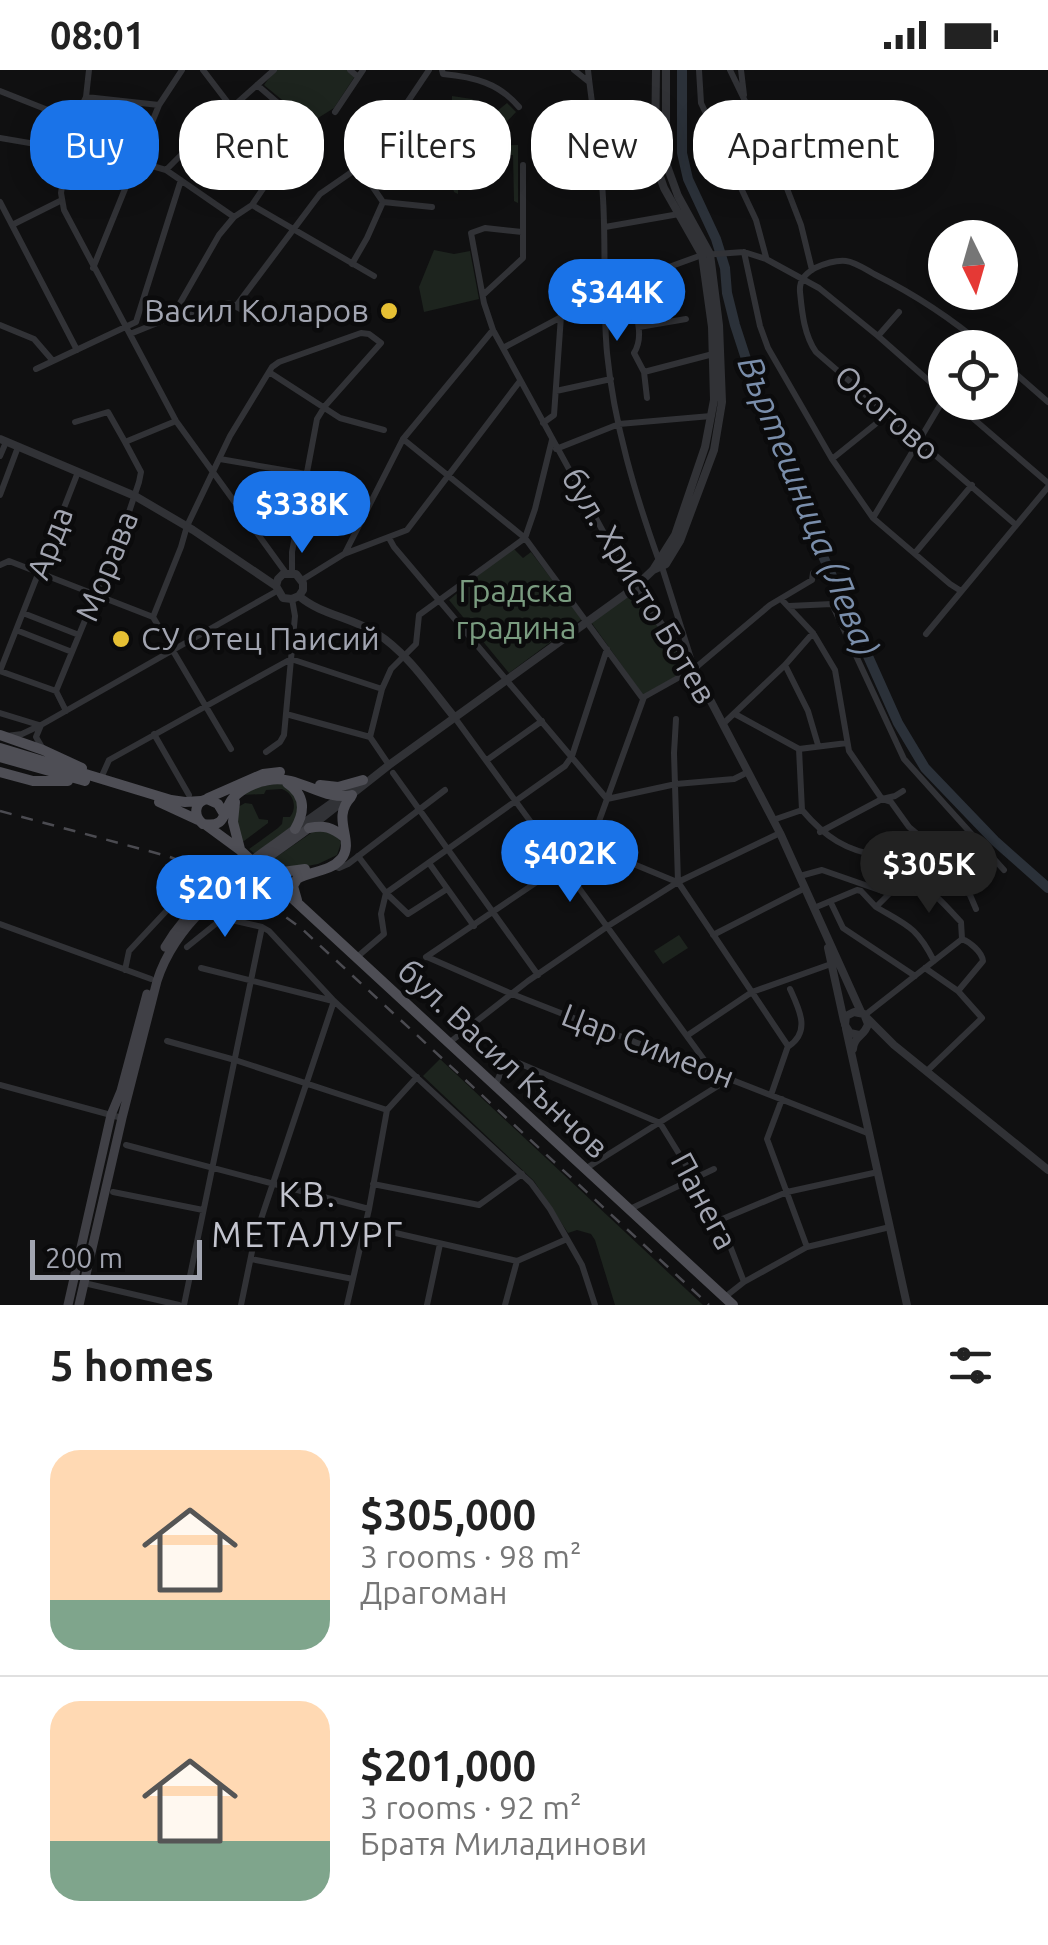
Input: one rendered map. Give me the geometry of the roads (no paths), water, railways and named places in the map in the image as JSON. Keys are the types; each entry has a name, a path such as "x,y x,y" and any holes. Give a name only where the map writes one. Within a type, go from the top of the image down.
{"main road":[{"path":"3,735 76,764 96,780"},
{"name":"бул. Васил Кънчов","path":"0,748 167,805 202,823 244,853 729,1302"},
{"name":"бул. Васил Кънчов","path":"0,757 171,800 205,800"},
{"path":"0,772 34,780 96,780"},
{"path":"352,796 339,798 289,780 272,779 237,795 218,823 202,823 196,810 205,800 270,772 287,773 332,788 363,780"},
{"path":"68,1305 151,979 171,936 192,910 295,829 302,816 301,798 292,786 272,779"},
{"path":"237,795 233,822 244,853"},
{"path":"300,905 294,891 297,879 332,865 344,853 342,812 352,796"},
{"path":"205,800 216,802 224,816"},
{"name":"бул. Васил Кънчов","path":"224,816 244,853"},
{"path":"79,1305 116,1116 164,961 188,923 204,907 310,828 328,827 344,838"},
{"path":"264,872 277,874 332,865"}],"street":[{"path":"84,100 89,70"},
{"path":"159,105 182,70"},
{"path":"203,70 226,100"},
{"path":"241,100 274,70"},
{"path":"335,112 361,73 350,70"},
{"path":"409,100 429,70"},
{"path":"574,70 589,82"},
{"path":"588,70 605,227 607,354 619,424 637,498 694,669"},
{"path":"656,70 656,162 664,188 709,254 713,354 713,416 706,447 680,526 658,566"},
{"path":"310,828 634,588 669,560 680,541 710,461 721,416 719,325 709,254 678,196 666,163 666,70"},
{"path":"698,70 701,103 756,220 766,258"},
{"path":"730,70 744,100"},
{"path":"742,70 746,100"},
{"path":"443,72 505,90 520,107"},
{"path":"258,86 274,100"},
{"path":"0,91 30,103"},
{"path":"86,97 113,100"},
{"path":"0,138 30,143"},
{"path":"166,170 179,157"},
{"path":"483,295 523,258 523,166"},
{"path":"159,168 179,179"},
{"path":"236,306 320,194 344,177"},
{"path":"128,331 136,322 179,186"},
{"path":"62,190 60,201 93,268 176,421 289,573 302,580"},
{"path":"93,268 124,190"},
{"path":"195,190 234,217"},
{"path":"172,318 219,236 262,190"},
{"path":"375,190 383,202"},
{"path":"788,190 802,225 812,270"},
{"path":"12,225 60,201"},
{"path":"0,202 77,350"},
{"path":"383,202 432,206"},
{"path":"352,264 383,202"},
{"path":"252,205 374,276"},
{"path":"605,227 679,214"},
{"name":"бул. Христо Ботев","path":"522,232 486,228 471,233 493,330 634,588 694,669 780,833 864,1015"},
{"path":"740,252 768,348 832,459 873,518 961,591"},
{"path":"504,348 625,283 709,254 740,252 766,258 819,288 928,381"},
{"path":"801,278 827,263 849,261 919,296 959,330"},
{"name":"Осогово","path":"801,278 809,341 816,352 1016,525"},
{"path":"625,283 639,327 640,342 634,356 644,372 646,398"},
{"path":"36,368 128,331 228,303 250,314"},
{"path":"878,336 899,312"},
{"path":"543,423 554,415 561,316"},
{"path":"639,327 686,319"},
{"path":"0,325 34,339 53,362"},
{"path":"344,554 402,439 493,330"},
{"path":"153,617 186,526 230,436 269,372 278,362 361,333 369,334 381,343 317,419 289,573"},
{"path":"644,372 713,354"},
{"path":"269,372 340,418 384,430"},
{"path":"1018,376 1048,402"},
{"path":"556,391 611,378"},
{"path":"302,580 344,554 407,530 520,381"},
{"path":"75,422 108,412 125,442 176,421"},
{"path":"832,459 888,414"},
{"path":"370,738 382,689 392,669 416,644 420,615 525,538 554,444 619,424 713,416"},
{"path":"873,518 931,420"},
{"path":"926,634 1048,485 974,420"},
{"path":"402,439 525,538 643,698"},
{"path":"0,456 3,440 135,496 277,588 283,598 295,598 374,632 404,657 487,760 713,1072"},
{"name":"Морава","path":"56,691 135,496 141,472 125,442"},
{"path":"0,495 18,446"},
{"path":"220,460 306,474"},
{"name":"Арда","path":"0,671 78,470"},
{"path":"914,554 972,485"},
{"path":"390,538 608,799"},
{"path":"0,565 8,561 153,617 230,749"},
{"path":"277,588 278,579 289,573"},
{"path":"428,863 474,926 590,846 643,698 694,669 770,605 812,580 813,573"},
{"path":"266,752 284,735 295,598 303,590 302,580"},
{"path":"3,735 22,734 40,725 277,588"},
{"path":"781,599 813,633 836,670 847,742 854,760 882,799 892,802 927,842 976,909"},
{"path":"788,606 832,604 904,759 1004,870"},
{"path":"22,613 79,635"},
{"path":"16,630 72,652"},
{"path":"722,724 813,633"},
{"path":"356,958 384,934 386,893 565,766 572,756 607,649"},
{"path":"96,780 109,760 292,659 382,689"},
{"path":"785,664 808,712 818,745"},
{"path":"0,671 56,691 66,711"},
{"path":"0,713 40,725"},
{"path":"286,714 370,738 538,975"},
{"path":"735,714 799,749 847,742"},
{"path":"676,720 678,882 788,1046"},
{"path":"487,760 542,721"},
{"path":"40,725 36,737 44,750"},
{"path":"154,734 188,795"},
{"path":"799,749 802,810 820,832 858,853 882,856 901,882"},
{"path":"295,829 363,780 391,769"},
{"path":"608,799 676,784 729,780 748,772"},
{"path":"332,865 342,867 446,790"},
{"path":"820,832 903,790"},
{"path":"773,820 802,810"},
{"path":"449,1042 608,926 678,882 780,833"},
{"path":"590,846 678,882"},
{"path":"358,856 408,914 448,889"},
{"path":"800,876 822,870 888,893"},
{"path":"125,970 129,951 197,878"},
{"path":"876,907 901,882 918,883 961,922 962,939"},
{"path":"712,935 805,888"},
{"path":"814,908 861,891 876,907 914,928 934,961"},
{"path":"832,904 843,928 915,976"},
{"path":"187,947 224,918 269,931 334,1001 522,1174 550,1209 582,1265 595,1305"},
{"path":"0,924 151,979"},
{"name":"Цар Симеон","path":"474,926 426,957 870,1134"},
{"path":"84,1283 182,1305 262,927"},
{"name":"бул. Христо Ботев","path":"825,934 907,1305"},
{"path":"864,1015 962,939"},
{"path":"958,991 982,961 982,956 962,939"},
{"path":"688,1035 752,992 831,964"},
{"path":"201,968 334,1001"},
{"path":"925,968 958,991 982,1018 926,1071"},
{"path":"771,1095 788,1046 796,1041 802,1024 790,990"},
{"path":"241,1305 255,1237 334,1001"},
{"path":"894,1045 862,1033 850,1033 845,1025 850,1013 864,1015 894,1045 1048,1170"},
{"path":"862,1033 868,1024 864,1015"},
{"name":"бул. Христо Ботев","path":"853,1056 854,1042 862,1033"},
{"path":"167,1041 386,1110"},
{"path":"496,1086 507,1058 660,1122"},
{"path":"347,1305 386,1110 417,1077"},
{"path":"585,1168 730,1078"},
{"path":"0,1085 116,1116"},
{"path":"782,1099 767,1139 807,1247"},
{"name":"Панега","path":"660,1122 720,1220 744,1282"},
{"path":"126,1144 369,1209"},
{"path":"629,1210 714,1169"},
{"path":"720,1220 787,1192 878,1172"},
{"path":"373,1184 479,1205 522,1174"},
{"path":"112,1192 204,1210"},
{"path":"365,1226 517,1261 567,1239"},
{"path":"729,1302 727,1293 807,1247 890,1228"},
{"path":"428,1305 440,1244"},
{"path":"251,1259 353,1279"},
{"path":"505,1305 517,1261"}],"waterway":[{"name":"Въртешница (Лева)","path":"682,70 682,153 688,179 716,239 749,368 818,545 898,723 925,768 995,841 1048,888"}],"railway":[{"path":"0,811 167,856 252,893 301,928 709,1305"}],"place":[{"name":"Васил Коларов","path":"389,311"},
{"name":"СУ Отец Паисий","path":"121,639"}],"district":[{"name":"КВ. МЕТАЛУРГ","path":"308,1215"}],"park label":[{"name":"Градска градина","path":"516,610"}]}
